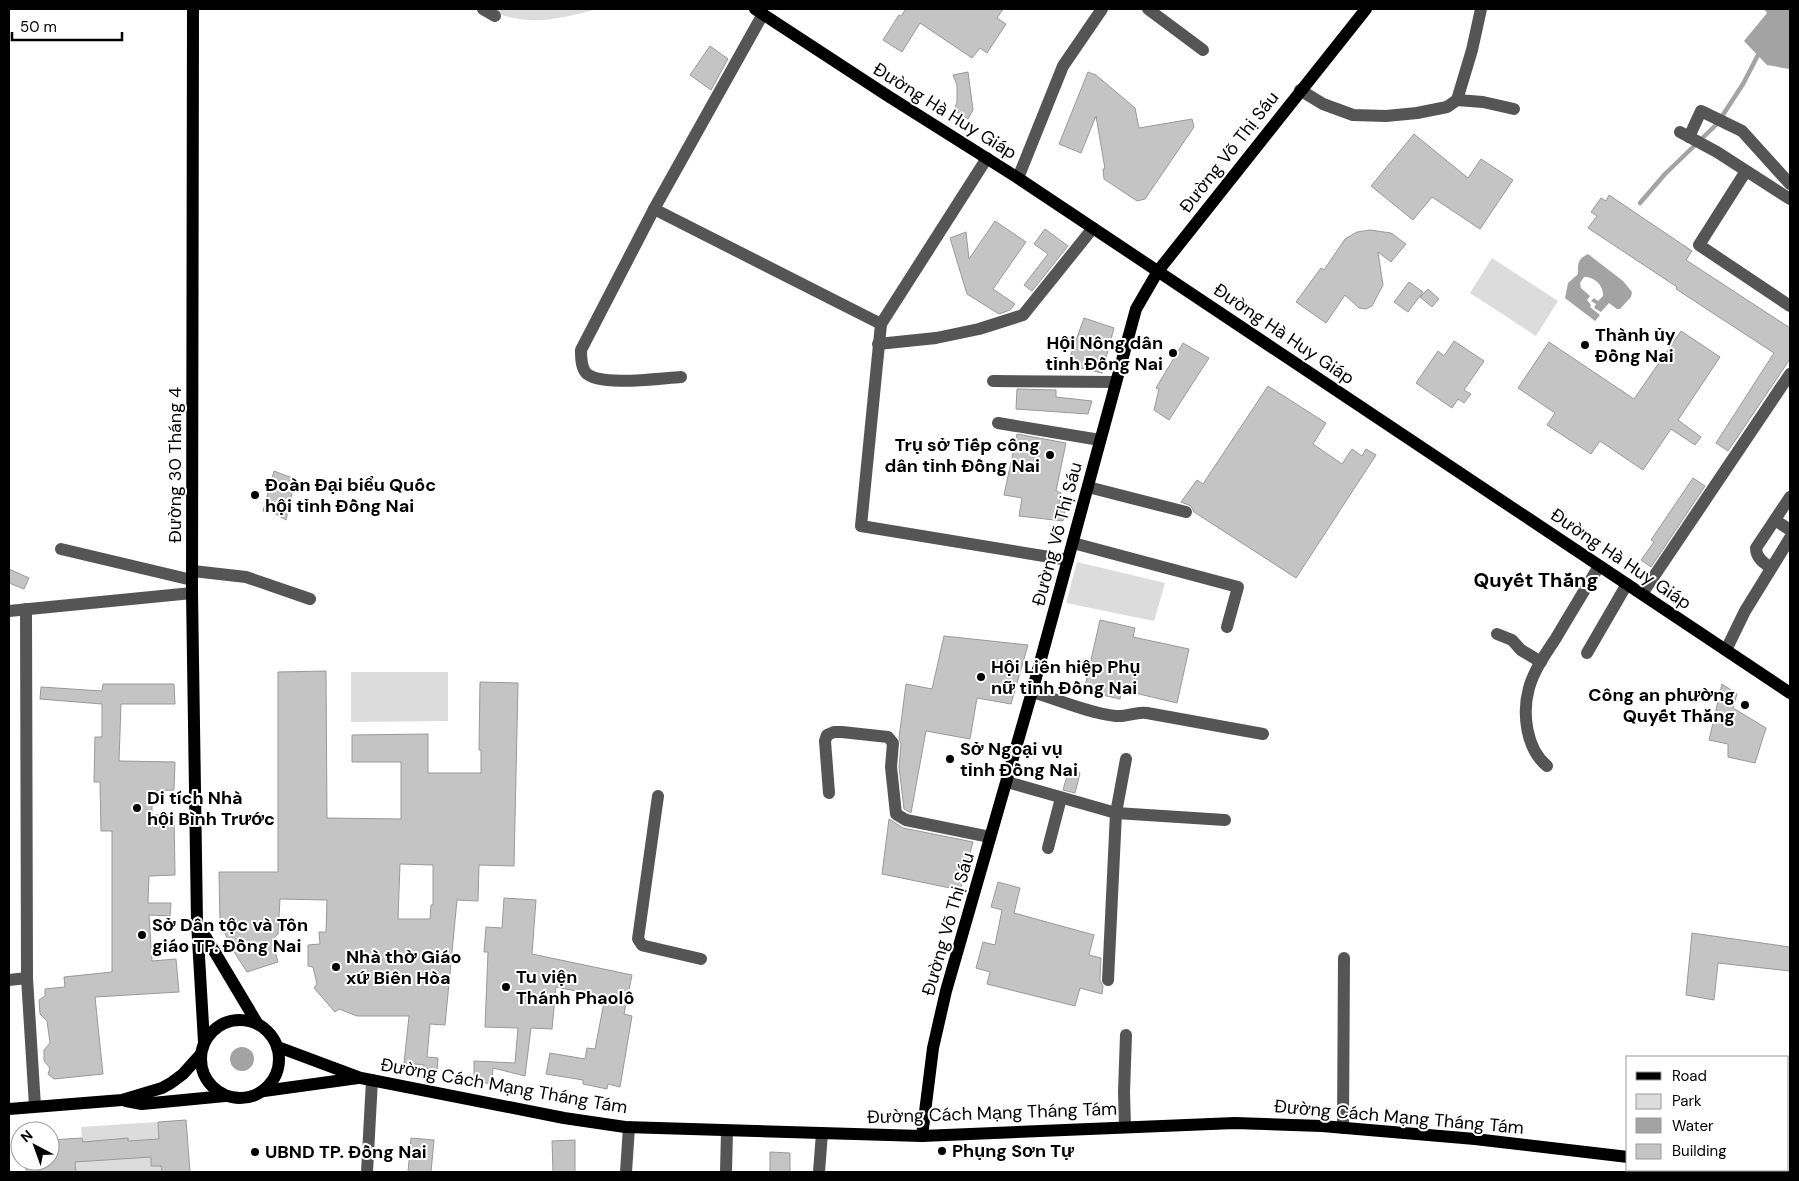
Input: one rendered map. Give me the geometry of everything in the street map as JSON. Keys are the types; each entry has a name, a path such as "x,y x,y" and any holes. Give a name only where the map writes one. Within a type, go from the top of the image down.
{"main road":[{"name":"Đường 30 Tháng 4","path":"193,9 192,593 197,922 203,1048"},
{"name":"Đường Võ Thị Sáu","path":"922,1136 938,1026 1032,692 1136,309 1158,271 1366,9"},
{"name":"Đường Hà Huy Giáp","path":"759,11 1018,178 1790,693"},
{"name":"Đường 30 Tháng 4","path":"197,922 257,1023"},
{"path":"9,1109 122,1100 162,1088 183,1074 203,1048 210,1034 217,1027 237,1019 257,1023 266,1028 278,1047 280,1059 278,1071 273,1082 264,1091 254,1096 239,1099 225,1096 142,1104 122,1100"},
{"name":"Đường Cách Mạng Tháng Tám","path":"278,1047 367,1079 564,1118 629,1127 922,1136 1235,1123 1343,1128 1475,1139 1626,1157"},
{"path":"203,1048 201,1066 206,1079 214,1089 225,1096"},
{"name":"Đường Cách Mạng Tháng Tám","path":"264,1091 367,1079"}],"street":[{"path":"483,9 495,16"},
{"path":"1018,178 1063,66 1102,9"},
{"path":"1148,9 1203,50"},
{"path":"1300,90 1323,104 1353,115 1386,116 1417,113 1447,107 1457,100 1472,50 1481,9"},
{"path":"681,377 606,381 595,379 586,373 581,350 759,11"},
{"path":"1457,100 1483,102 1514,109"},
{"path":"1790,184 1742,131 1708,114 1701,111 1685,135 1717,152 1790,199"},
{"path":"987,158 881,324 861,526 1068,560"},
{"path":"1746,171 1699,244 1790,306"},
{"path":"654,209 881,324"},
{"path":"878,344 936,338 979,329 1023,315 1093,228"},
{"path":"1642,594 1790,374"},
{"path":"993,381 1116,382"},
{"path":"998,423 1100,440"},
{"path":"1088,488 1186,512"},
{"path":"1771,568 1760,560 1756,548 1790,497"},
{"path":"1775,520 1790,530"},
{"path":"1726,650 1745,611 1790,538"},
{"path":"1073,543 1238,587 1227,627"},
{"path":"61,549 192,575 246,577 310,599"},
{"path":"1548,766 1542,762 1533,747 1527,719 1526,700 1529,688 1541,662 1599,566"},
{"path":"1587,652 1627,584"},
{"path":"9,611 192,593"},
{"path":"26,609 27,978 35,1106"},
{"path":"1497,634 1512,640 1521,650 1541,662"},
{"path":"1032,692 1102,714 1120,716 1142,712 1262,734"},
{"path":"829,793 825,740 827,735 834,732 842,732 888,737 893,743 890,767 896,814 906,820 990,837"},
{"path":"1108,980 1116,813 1126,759"},
{"path":"1006,782 1116,813 1225,820"},
{"path":"658,796 638,939 645,946 701,959"},
{"path":"1048,848 1060,798"},
{"path":"1343,1128 1344,958"},
{"path":"9,980 27,978"},
{"path":"1125,1127 1126,1035"},
{"path":"367,1079 367,1172"},
{"path":"626,1172 629,1127"},
{"path":"726,1172 727,1131"},
{"path":"819,1172 822,1133"}],"green space":[{"path":"488,9 598,9 570,16 529,20 502,15"},
{"path":"1492,258 1558,301 1536,336 1470,293"},
{"path":"1077,562 1165,583 1154,621 1066,603"},
{"path":"351,672 448,672 448,721 351,722"},
{"path":"158,1122 162,1172 26,1172 60,1171 60,1162 84,1160 81,1127"}],"water":[{"path":"1764,9 1790,9 1789,69 1767,65 1744,41 1767,13"},
{"path":"1588,254 1623,281 1632,292 1631,297 1620,309 1609,303 1601,312 1594,308 1596,304 1591,301 1594,298 1598,301 1603,296 1602,289 1595,280 1584,277 1580,283 1581,288 1590,296 1587,300 1591,305 1590,307 1600,315 1595,321 1565,298 1568,283 1578,274 1580,260"},
{"path":"242,1047 247,1048 253,1054 253,1064 247,1070 242,1071 237,1070 231,1064 230,1059 231,1054 237,1048"}],"building":[{"path":"906,9 1003,9 997,18 1006,24 987,53 980,48 972,58 920,23 902,52 883,40 899,15 901,16"},
{"path":"710,46 728,59 711,90 690,75"},
{"path":"968,72 973,110 968,119 954,110 957,102 957,85 953,75"},
{"path":"1088,72 1096,75 1135,108 1139,128 1192,119 1194,127 1145,199 1137,201 1104,179 1103,169 1105,169 1096,116 1081,153 1059,144"},
{"path":"1414,134 1468,178 1481,159 1513,180 1480,229 1432,197 1413,220 1371,186"},
{"path":"1609,195 1692,251 1686,260 1790,328 1790,359 1728,451 1716,443 1774,353 1676,289 1677,287 1588,228 1597,216 1591,212 1601,198 1606,201"},
{"path":"995,221 1026,242 993,289 1015,304 1010,310 999,314 967,294 950,238 966,232 969,259"},
{"path":"1045,229 1068,246 1032,291 1024,285 1048,254 1034,244"},
{"path":"1370,230 1391,233 1406,244 1391,262 1378,252 1383,285 1372,306 1366,309 1359,308 1345,295 1326,323 1296,302 1321,268 1324,270 1345,239 1357,232"},
{"path":"1409,282 1423,292 1408,312 1394,302"},
{"path":"1428,289 1439,299 1432,307 1420,297"},
{"path":"1084,318 1114,328 1102,373 1067,365"},
{"path":"1681,331 1720,357 1678,420 1701,437 1695,445 1671,429 1643,470 1600,441 1591,454 1547,425 1555,413 1518,388 1549,342 1634,399"},
{"path":"1454,341 1484,361 1464,390 1471,394 1464,403 1458,399 1452,408 1416,383 1438,351 1444,356"},
{"path":"1183,343 1209,358 1169,420 1154,410 1159,389 1156,388"},
{"path":"1268,386 1326,423 1313,444 1342,464 1352,449 1362,456 1366,449 1376,455 1296,578 1194,512 1191,506 1181,502 1197,480 1203,484"},
{"path":"1017,389 1056,390 1056,397 1092,401 1088,414 1016,409"},
{"path":"1017,434 1066,443 1056,491 1061,493 1059,505 1066,506 1063,521 1019,516 1022,498 1004,495"},
{"path":"274,471 295,479 286,520 274,513 263,511"},
{"path":"1693,478 1705,486 1651,567 1641,560 1654,542 1651,540"},
{"path":"9,569 29,578 24,589 9,583"},
{"path":"1100,620 1135,628 1133,637 1189,649 1177,703 1122,690 1120,699 1084,691"},
{"path":"944,636 1028,645 1011,704 977,698 970,739 926,731 911,813 904,809 899,767 901,744 899,738 906,684 932,689"},
{"path":"326,671 327,818 401,819 401,762 352,762 352,735 428,734 428,773 481,773 481,750 479,750 480,682 518,683 514,866 479,865 478,901 457,900 445,1025 430,1024 427,1057 438,1058 437,1070 423,1068 424,1065 404,1063 409,1016 357,1016 339,1009 335,1012 314,988 317,984 313,967 308,966 308,945 320,944 319,932 326,932 327,900 280,899 278,934 272,940 278,962 247,972 231,947 220,922 219,872 278,872 278,672","holes":["400,864 433,865 433,905 431,905 430,919 398,919"]},
{"path":"103,684 174,684 175,704 121,704 119,761 175,762 174,790 152,791 152,815 174,814 175,875 149,876 148,903 171,903 170,916 149,915 152,961 176,959 179,992 95,997 103,1074 54,1079 48,1074 50,1068 44,1061 44,1050 50,1043 47,1021 40,1014 39,1000 45,996 45,989 65,987 64,977 112,972 112,831 101,831 100,782 94,782 95,737 102,737 102,704 40,699 41,687 102,691"},
{"path":"1722,684 1737,694 1733,708 1766,728 1755,763 1728,757 1728,744 1709,740"},
{"path":"1069,769 1080,773 1075,793 1063,790"},
{"path":"889,819 903,828 973,842 960,890 882,874"},
{"path":"998,882 1020,888 1014,913 1094,935 1089,955 1101,958 1100,980 1103,986 1102,994 1080,988 1075,1006 987,984 990,972 976,968 983,942 995,945 1002,910 991,907"},
{"path":"504,898 536,900 532,954 632,975 624,1014 632,1016 620,1087 608,1084 607,1089 583,1084 583,1080 546,1074 550,1053 585,1059 587,1048 595,1049 605,997 556,987 552,1029 531,1028 525,1076 493,1068 492,1084 474,1081 474,1061 515,1063 518,1028 485,1027 488,952 484,952 486,927 502,928"},
{"path":"1692,933 1790,947 1790,971 1718,963 1714,1000 1686,995"},
{"path":"186,1120 190,1172 162,1172 161,1166 151,1166 151,1157 75,1162 76,1172 26,1172 60,1171 60,1139 82,1138 83,1142 128,1138 128,1141 159,1139 158,1122"},
{"path":"411,1138 434,1140 431,1172 408,1172"},
{"path":"575,1140 575,1172 553,1172 552,1141"},
{"path":"770,1152 790,1153 790,1172 770,1172"}],"waterway":[{"path":"1640,203 1665,174 1717,124 1743,84 1758,55"}],"place":[{"name":"Thành ủy Đồng Nai","path":"1585,345"},
{"name":"Hội Nông dân tỉnh Đồng Nai","path":"1173,353"},
{"name":"Trụ sở Tiếp công dân tỉnh Đồng Nai","path":"1050,455"},
{"name":"Đoàn Đại biểu Quốc hội tỉnh Đồng Nai","path":"255,495"},
{"name":"Hội Liên hiệp Phụ nữ tỉnh Đồng Nai","path":"981,677"},
{"name":"Công an phường Quyết Thắng","path":"1745,705"},
{"name":"Sở Ngoại vụ tỉnh Đồng Nai","path":"950,759"},
{"name":"Di tích Nhà hội Bình Trước","path":"137,808"},
{"name":"Sở Dân tộc và Tôn giáo TP. Đồng Nai","path":"142,935"},
{"name":"Nhà thờ Giáo xứ Biên Hòa","path":"336,967"},
{"name":"Tu viện Thánh Phaolô","path":"506,987"},
{"name":"Phụng Sơn Tự","path":"942,1151"},
{"name":"UBND TP. Đồng Nai","path":"255,1152"}],"district":[{"name":"Quyết Thắng","path":"1536,580"}]}
